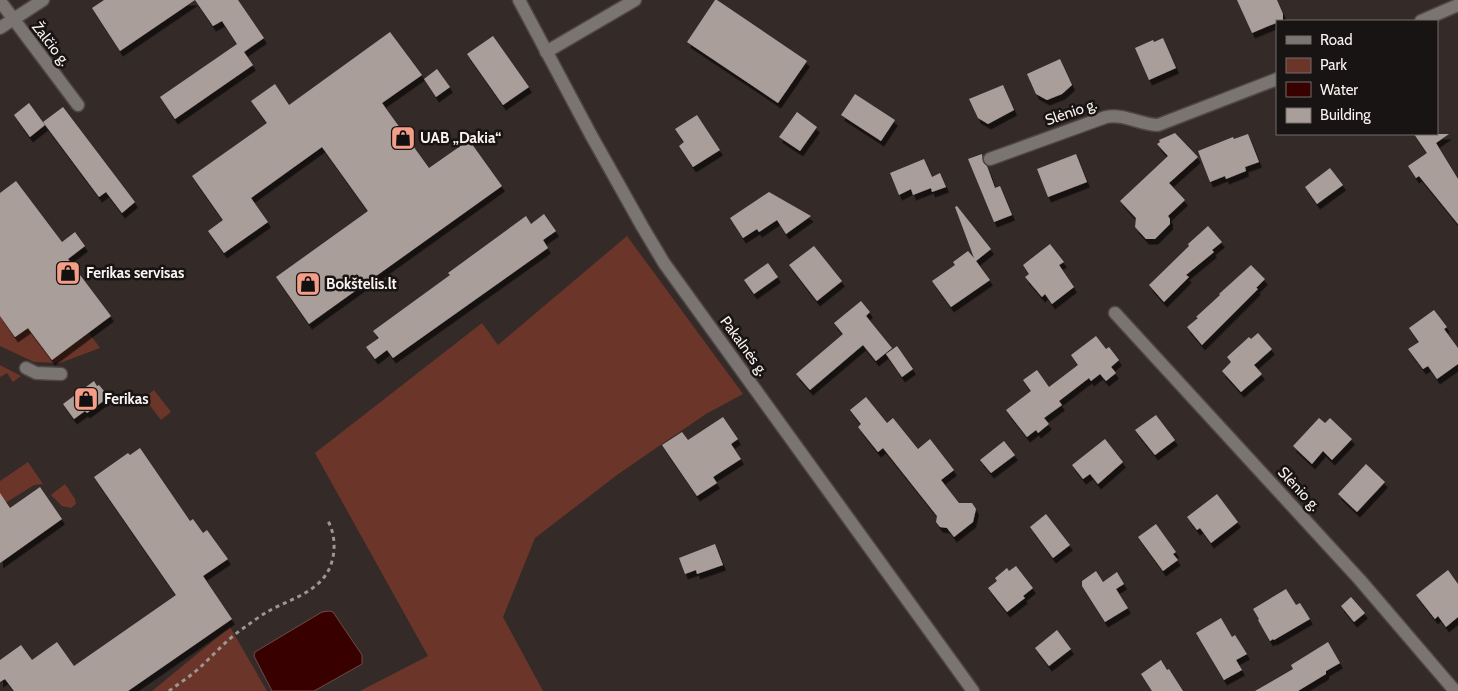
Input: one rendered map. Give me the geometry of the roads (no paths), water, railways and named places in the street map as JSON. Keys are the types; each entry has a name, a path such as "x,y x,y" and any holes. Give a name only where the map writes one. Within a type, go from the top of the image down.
{"street":[{"path":"0,28 43,0"},
{"name":"Pakalnės g.","path":"519,0 637,218 664,263 973,691"},
{"path":"546,52 635,0"},
{"name":"Žalčio g.","path":"0,2 78,105"},
{"path":"1423,20 1458,6"},
{"name":"Slėnio g.","path":"990,159 1112,116 1158,125 1276,79"},
{"name":"Slėnio g.","path":"1115,312 1360,580 1455,691"},
{"path":"26,368 36,373 61,374"}],"water":[{"path":"322,612 333,612 362,655 362,664 314,691 272,691 254,656 255,652"}],"place":[{"name":"UAB „Dakia“","path":"403,138"},
{"name":"Ferikas servisas","path":"68,273"},
{"name":"Bokštelis.lt","path":"308,284"},
{"name":"Ferikas","path":"86,399"}]}
